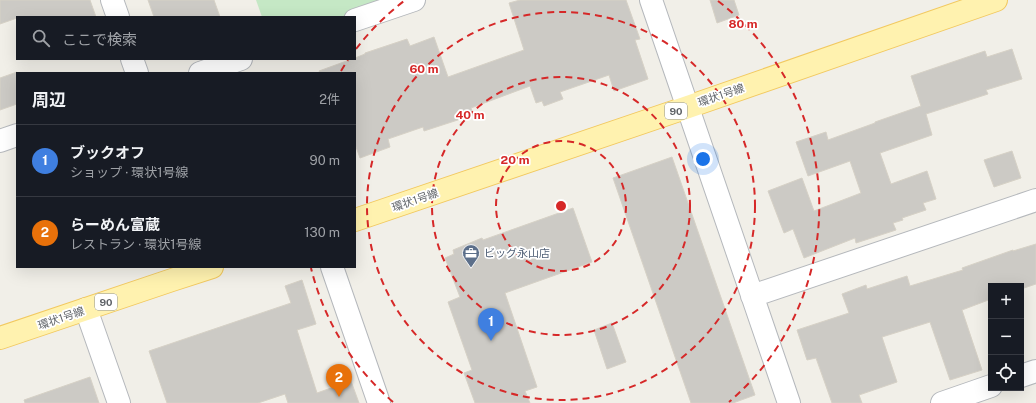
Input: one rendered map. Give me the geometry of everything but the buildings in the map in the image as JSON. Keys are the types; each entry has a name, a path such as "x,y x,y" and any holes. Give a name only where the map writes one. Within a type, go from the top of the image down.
{"main road":[{"name":"環状1号線","path":"356,220 688,107 996,0"},
{"name":"環状1号線","path":"0,338 207,268"}],"street":[{"path":"112,0 118,16"},
{"path":"356,20 414,0"},
{"path":"651,0 789,403"},
{"path":"132,60 137,72"},
{"path":"203,72 238,60"},
{"path":"0,140 16,135"},
{"path":"752,296 1036,200"},
{"path":"332,268 379,403"},
{"path":"86,309 118,403"},
{"path":"1024,375 1036,370"},
{"path":"952,401 988,387"}],"green space":[{"path":"256,0 380,0 356,16 262,16"}],"place":[{"name":"ビッグ永山店","path":"471,268"},
{"name":"ブックオフ","path":"491,341"},
{"name":"らーめん富蔵","path":"339,397"}]}
